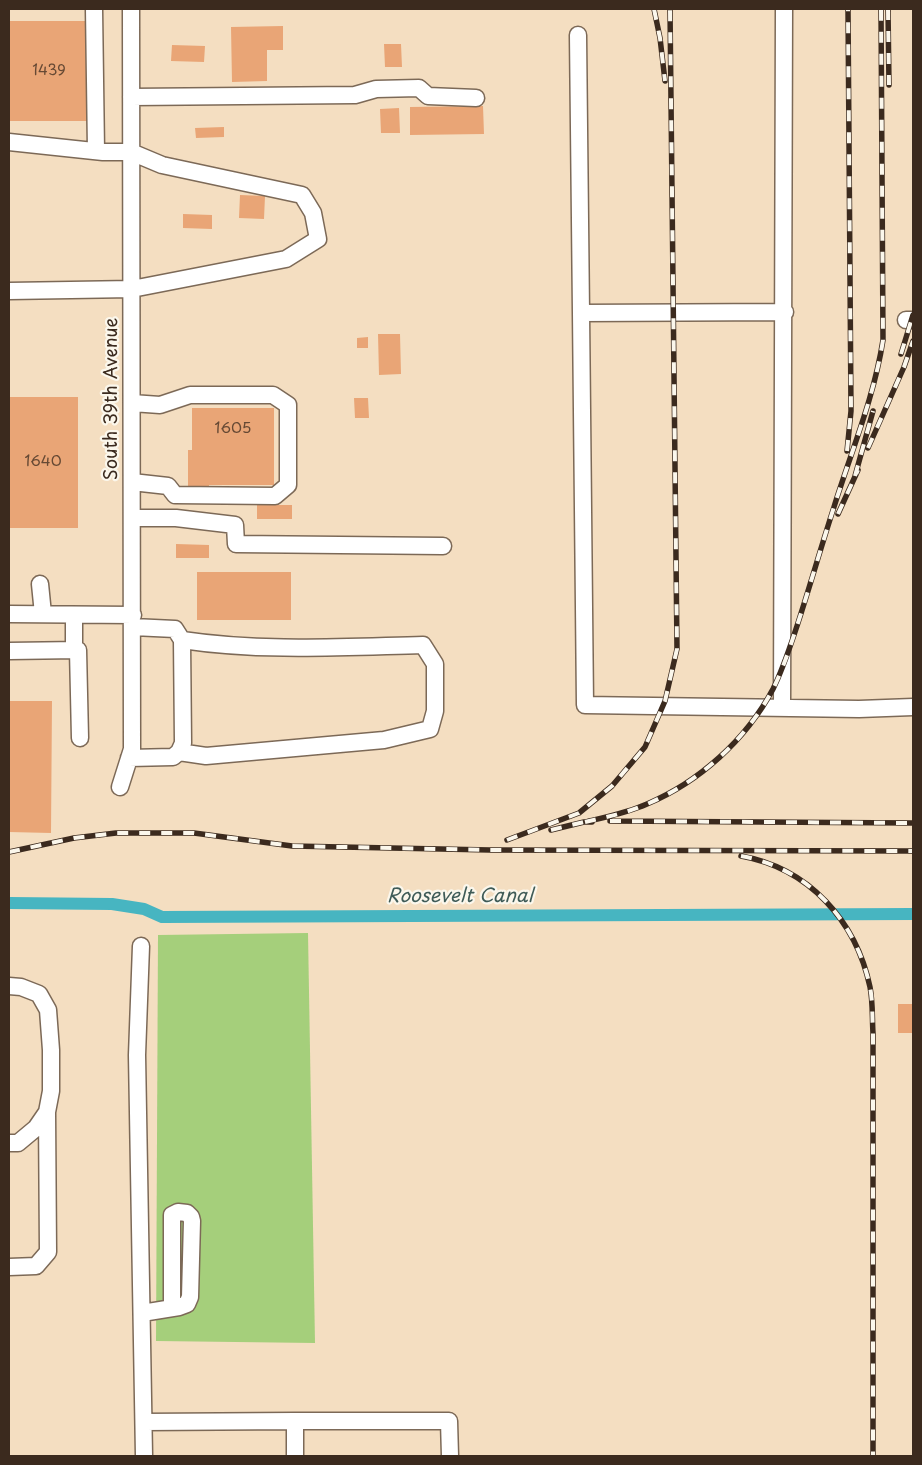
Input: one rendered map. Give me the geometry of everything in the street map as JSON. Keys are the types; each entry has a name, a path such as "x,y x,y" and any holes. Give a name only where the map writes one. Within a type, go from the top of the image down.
{"street":[{"path":"94,9 96,151"},
{"name":"South 39th Avenue","path":"120,787 132,749 131,9"},
{"path":"782,708 785,312 784,9"},
{"path":"578,35 585,705 859,709 913,707"},
{"path":"131,97 355,96 376,90 419,88 428,96 476,98"},
{"path":"9,142 96,151 131,152 162,165 302,195 313,213 318,239 286,259 132,290 9,291"},
{"path":"581,313 785,312"},
{"path":"132,403 160,405 190,395 273,395 279,398 288,405 288,485 275,496 175,494 168,486 132,482"},
{"path":"132,518 176,518 235,525 236,544 443,546"},
{"path":"40,584 43,614"},
{"path":"9,614 74,615 133,621 175,629 182,640 182,743 179,752 173,757 129,758"},
{"path":"74,615 74,650"},
{"path":"179,752 206,756 384,740 430,729 435,712 435,664 423,645 268,648 214,645 182,640"},
{"path":"9,650 78,650 80,738"},
{"path":"141,946 136,1055 144,1456"},
{"path":"9,986 21,987 39,994 48,1010 51,1050 51,1091 47,1112 48,1252 36,1266 9,1267"},
{"path":"9,1143 18,1143 36,1128 47,1112"},
{"path":"142,1312 172,1308 187,1304 190,1297 192,1221 187,1213 178,1212 172,1215 172,1308"},
{"path":"295,1421 296,1456"},
{"path":"144,1422 449,1421 450,1456"}],"green space":[{"path":"308,933 315,1343 156,1341 158,935"}],"building":[{"path":"9,21 89,21 89,121 9,121"},
{"path":"283,26 283,50 267,50 267,81 232,82 231,27"},
{"path":"384,44 401,44 402,67 385,67"},
{"path":"172,45 205,46 204,62 171,61"},
{"path":"483,106 484,134 410,135 410,107"},
{"path":"399,108 400,133 381,133 380,109"},
{"path":"224,127 224,137 196,138 195,128"},
{"path":"240,195 265,196 264,219 239,218"},
{"path":"183,214 212,215 212,229 183,228"},
{"path":"378,334 400,334 401,374 379,375"},
{"path":"368,337 368,348 357,348 357,338"},
{"path":"9,397 78,397 78,528 9,528"},
{"path":"354,398 368,398 369,418 355,418"},
{"path":"192,408 274,408 274,485 209,485 209,489 188,489 188,450 192,450"},
{"path":"257,505 292,505 292,519 257,519"},
{"path":"176,544 209,545 209,558 176,558"},
{"path":"197,572 291,572 291,620 197,620"},
{"path":"9,701 52,701 51,833 9,832"},
{"path":"898,1004 913,1004 913,1033 898,1033"}],"waterway":[{"name":"Roosevelt Canal","path":"9,903 112,904 144,909 162,917 913,914"}],"railway":[{"path":"654,9 660,38 665,81"},
{"path":"507,840 579,813 612,786 645,747 665,701 677,649 670,9"},
{"path":"847,451 851,411 848,9"},
{"path":"585,822 647,804 685,784 703,771 735,742 762,708 773,689 786,658 868,404 883,340 881,9"},
{"path":"888,9 889,85"},
{"path":"901,354 913,315"},
{"path":"868,448 904,367 913,341"},
{"path":"855,476 873,411"},
{"path":"838,514 858,470"},
{"path":"610,821 913,823"},
{"path":"551,830 584,822 592,822"},
{"path":"9,852 74,838 116,833 194,833 292,846 490,850 913,851"},
{"path":"741,856 765,862 788,872 808,885 826,901 854,940 870,987 873,1033 873,1456"}]}
